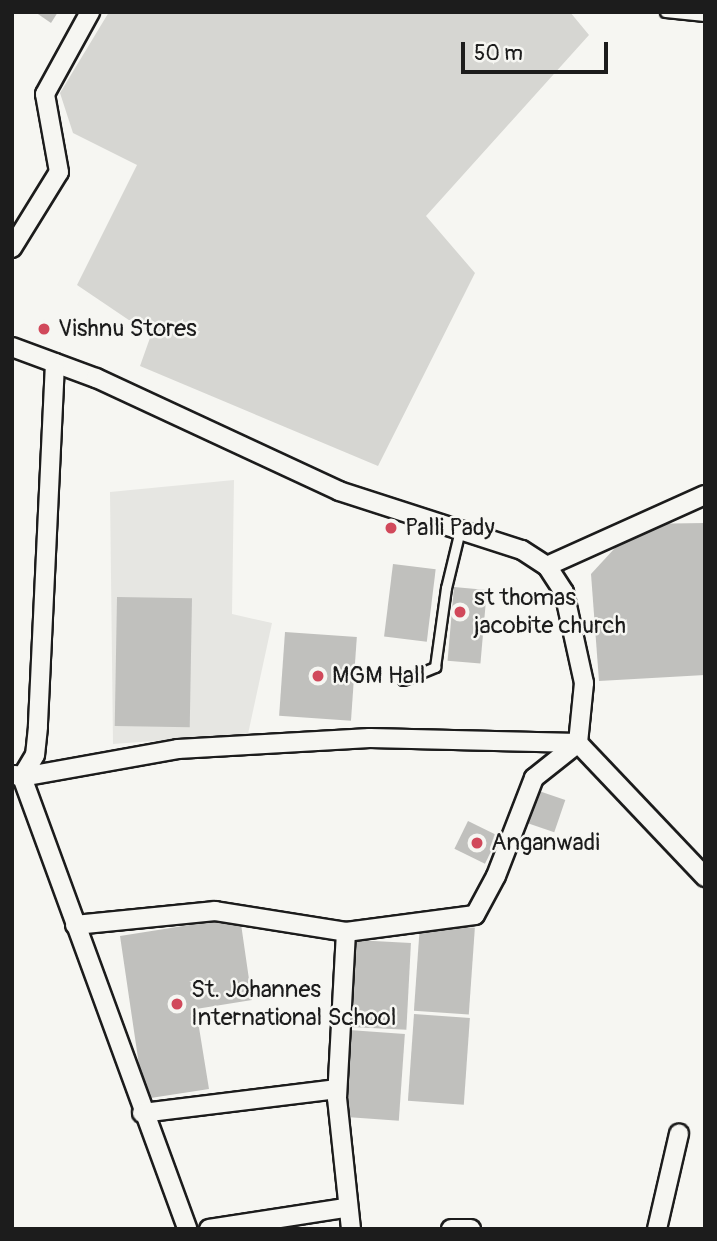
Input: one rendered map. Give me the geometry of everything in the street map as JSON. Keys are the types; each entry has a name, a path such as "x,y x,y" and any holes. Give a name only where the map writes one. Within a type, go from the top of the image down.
{"street":[{"path":"12,248 60,172 46,94 90,12"},
{"path":"12,347 55,363 339,491 522,550 547,566 564,592 584,683 579,743 534,778 496,876 475,915 346,932 215,911 75,925"},
{"path":"17,776 35,755 38,727 55,363"},
{"path":"547,566 705,495"},
{"path":"17,776 178,749 370,738 579,743 705,877"},
{"path":"17,776 187,1229"},
{"path":"346,932 337,1089 345,1208 351,1229"},
{"path":"142,1113 337,1089"},
{"path":"657,1229 679,1134"},
{"path":"209,1229 345,1208"},
{"path":"451,1229 471,1229"}],"lane":[{"path":"665,12 705,16"},
{"path":"403,680 435,667 460,530"}],"shaded area":[{"path":"109,12 570,12 589,35 426,216 475,273 378,466 140,366 151,335 77,285 137,165 73,133 60,93"},
{"path":"234,480 232,614 272,623 248,734 113,744 110,492"}],"building":[{"path":"35,12 58,12 51,23"},
{"path":"705,523 705,675 599,681 591,574 637,524"},
{"path":"393,564 436,569 427,642 384,636"},
{"path":"454,587 487,590 480,664 448,661"},
{"path":"117,597 192,598 190,727 115,726"},
{"name":"MGM Hall","path":"285,632 357,637 351,721 279,716"},
{"path":"536,790 565,800 554,832 525,822"},
{"name":"Anganwadi","path":"468,821 499,836 485,864 454,849"},
{"name":"St. Johannes International School","path":"240,917 252,1000 196,1009 209,1089 144,1099 120,936"},
{"path":"420,924 475,928 469,1015 414,1011"},
{"path":"355,940 411,943 406,1030 350,1027"},
{"path":"414,1014 470,1018 464,1105 408,1101"},
{"path":"349,1030 405,1034 399,1121 343,1117"}],"place":[{"name":"Vishnu Stores","path":"44,329"},
{"name":"Palli Pady","path":"391,528"},
{"name":"st thomas jacobite church","path":"460,612"},
{"name":"MGM Hall","path":"318,676"},
{"name":"Anganwadi","path":"477,843"},
{"name":"St. Johannes International School","path":"177,1004"}]}
